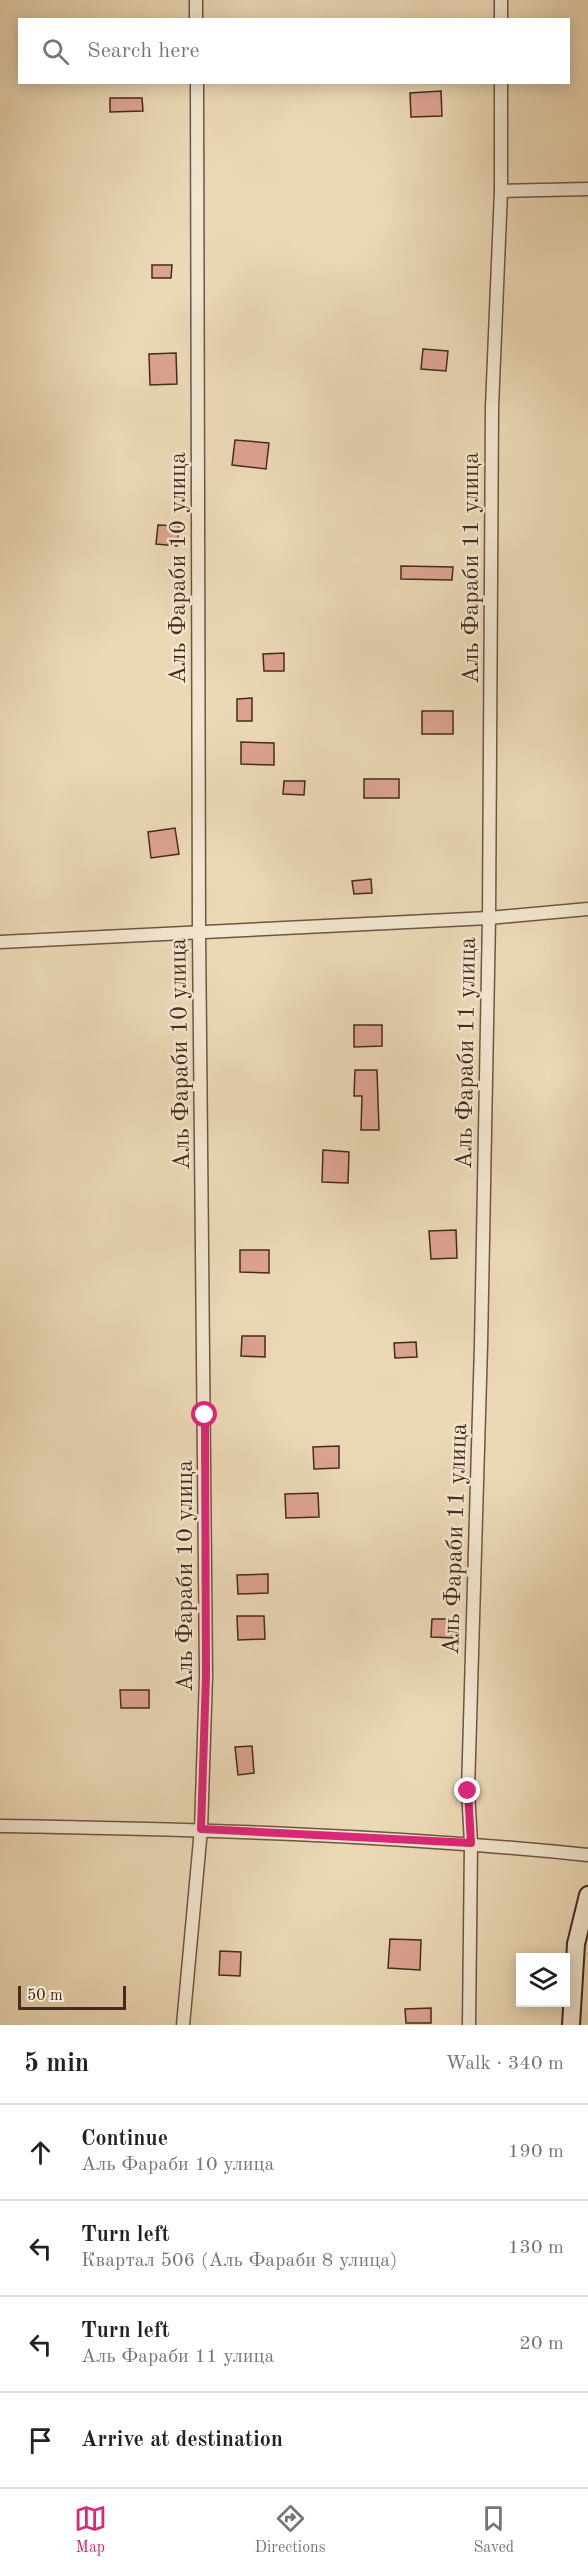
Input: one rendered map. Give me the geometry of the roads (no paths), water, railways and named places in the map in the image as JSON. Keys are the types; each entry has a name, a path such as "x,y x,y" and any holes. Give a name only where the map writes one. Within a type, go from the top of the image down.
{"street":[{"path":"196,0 196,18"},
{"path":"501,0 501,18"},
{"name":"Аль Фараби 10 улица","path":"183,2025 201,1829 206,1676 199,932 196,84"},
{"name":"Аль Фараби 11 улица","path":"469,2025 471,1843 468,1791 489,918 492,407 501,191 501,84"},
{"path":"501,191 588,189"},
{"path":"0,942 489,918 588,909"},
{"path":"0,1826 201,1829 471,1843 588,1855"},
{"path":"571,2025 576,1944 588,1895"}]}
